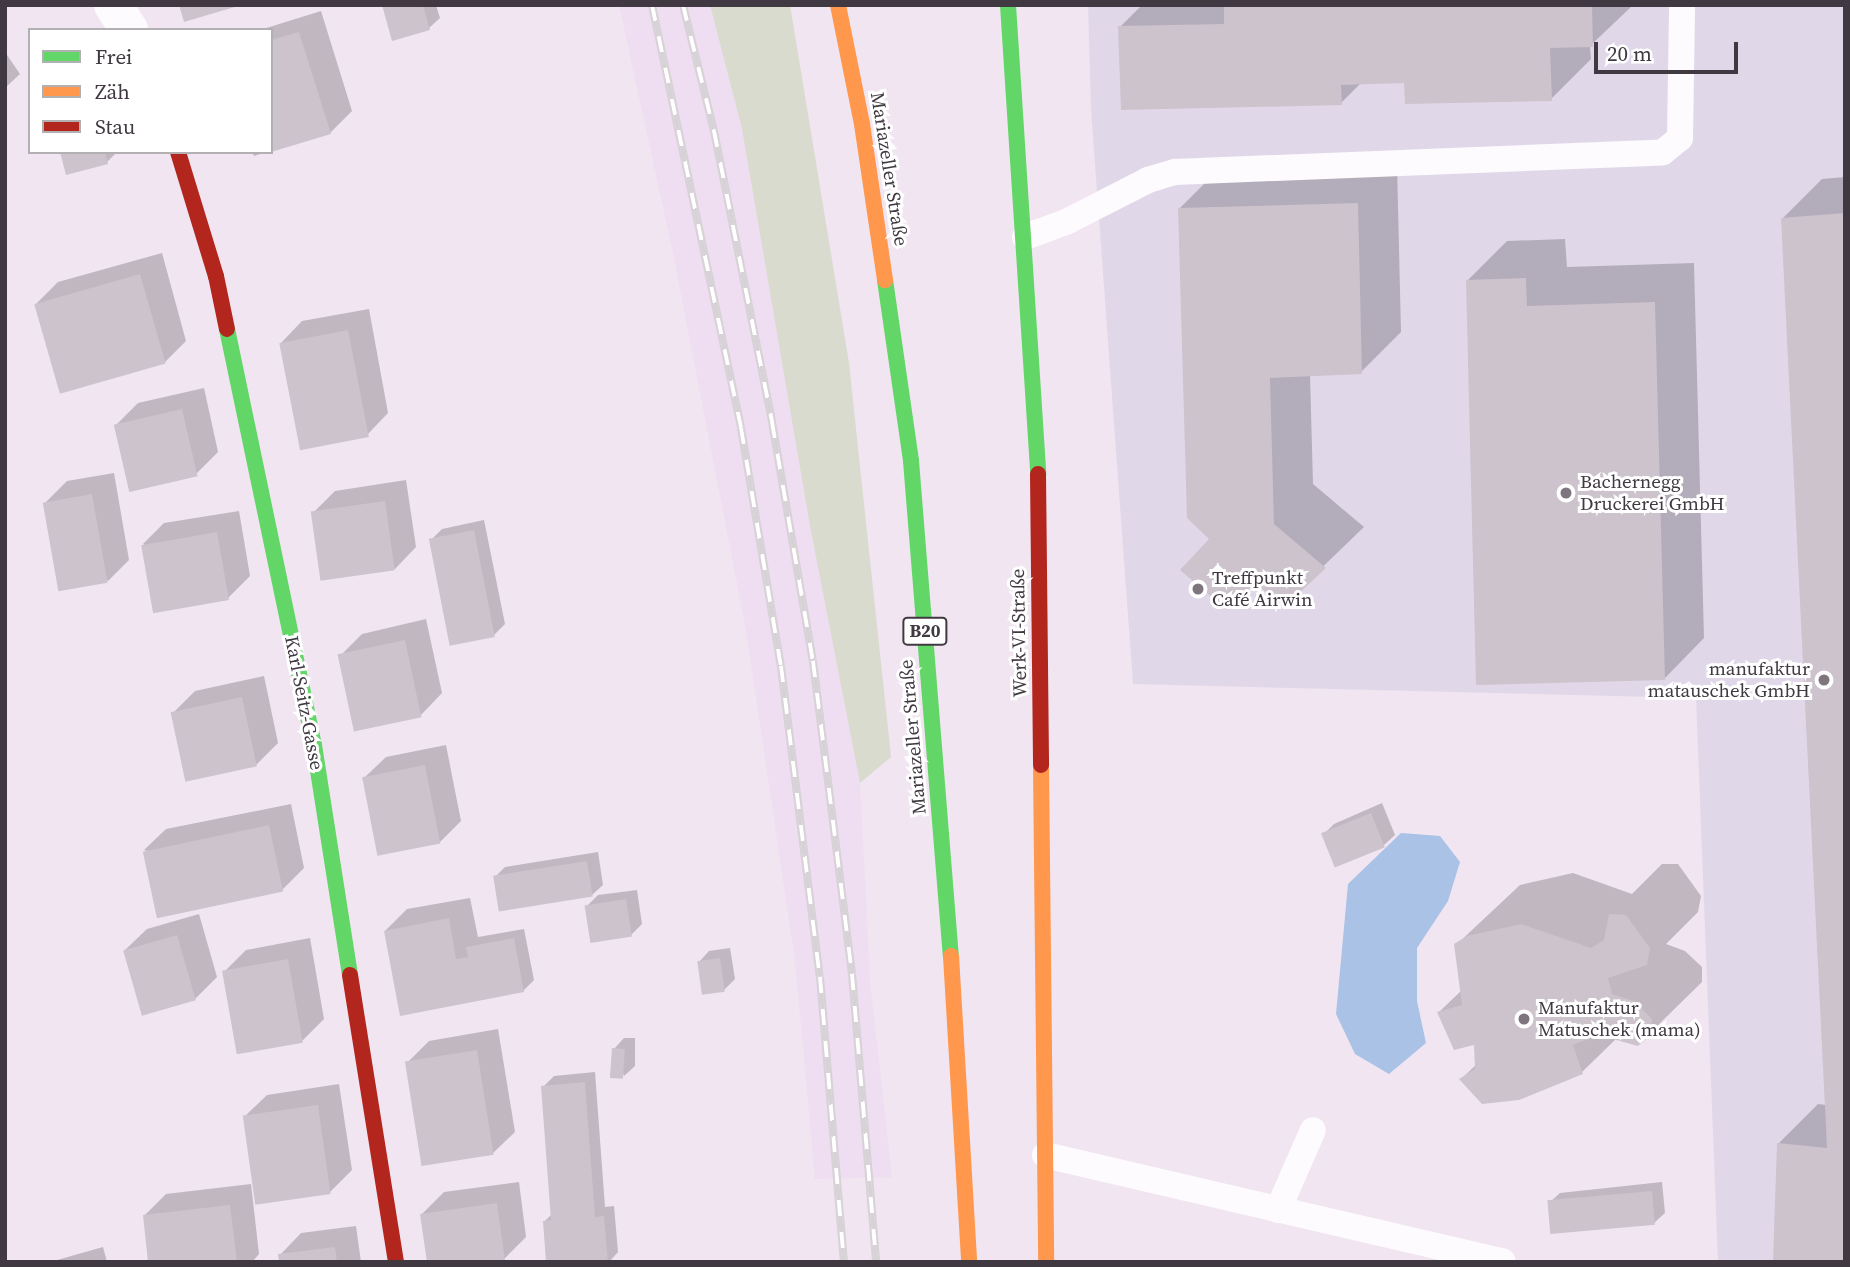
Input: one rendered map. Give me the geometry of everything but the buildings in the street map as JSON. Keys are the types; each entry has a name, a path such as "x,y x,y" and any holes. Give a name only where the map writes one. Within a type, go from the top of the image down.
{"main road":[{"name":"Mariazeller Straße","path":"838,5 862,124 911,461 959,1051 969,1262"},
{"name":"Werk-VI-Straße","path":"1008,5 1038,431 1046,1262"},
{"name":"Karl-Seitz-Gasse","path":"178,154 216,276 314,745 396,1262"}],"street":[{"path":"113,5 127,28"}],"lane":[{"path":"1025,237 1066,222 1148,180 1175,172 1663,152 1680,138 1682,5"},
{"path":"1278,1210 1313,1130"},
{"path":"1045,1155 1503,1262"}],"shaded area":[{"path":"619,5 710,5 742,129 810,526 860,783 870,982 892,1177 815,1179 795,960 746,630 673,253"},
{"path":"710,5 790,5 849,363 891,757 860,783 810,526 742,129"},
{"path":"1088,5 1845,5 1845,1262 1718,1262 1696,698 1133,684 1091,109"}],"water":[{"path":"1401,833 1440,836 1460,862 1448,901 1417,948 1417,1001 1426,1043 1389,1074 1355,1054 1336,1014 1348,884"}],"railway":[{"path":"652,5 741,428 781,666 820,977 844,1262"},
{"path":"683,5 714,131 772,422 813,661 852,974 876,1262"}],"traffic: fast":[{"path":"1008,5 1038,474"},
{"path":"885,280 911,461 951,956"},
{"path":"227,329 314,745 350,975"}],"traffic: slow":[{"path":"838,5 862,124 885,280"},
{"path":"1041,765 1046,1262"},
{"path":"951,956 969,1262"}],"traffic: jam":[{"path":"179,154 216,276 227,329"},
{"path":"1038,474 1041,765"},
{"path":"350,975 396,1262"}],"place":[{"name":"Bachernegg Druckerei GmbH","path":"1566,493"},
{"name":"Treffpunkt Café Airwin","path":"1198,589"},
{"name":"manufaktur matauschek GmbH","path":"1824,680"},
{"name":"Manufaktur Matuschek (mama)","path":"1524,1019"}]}
